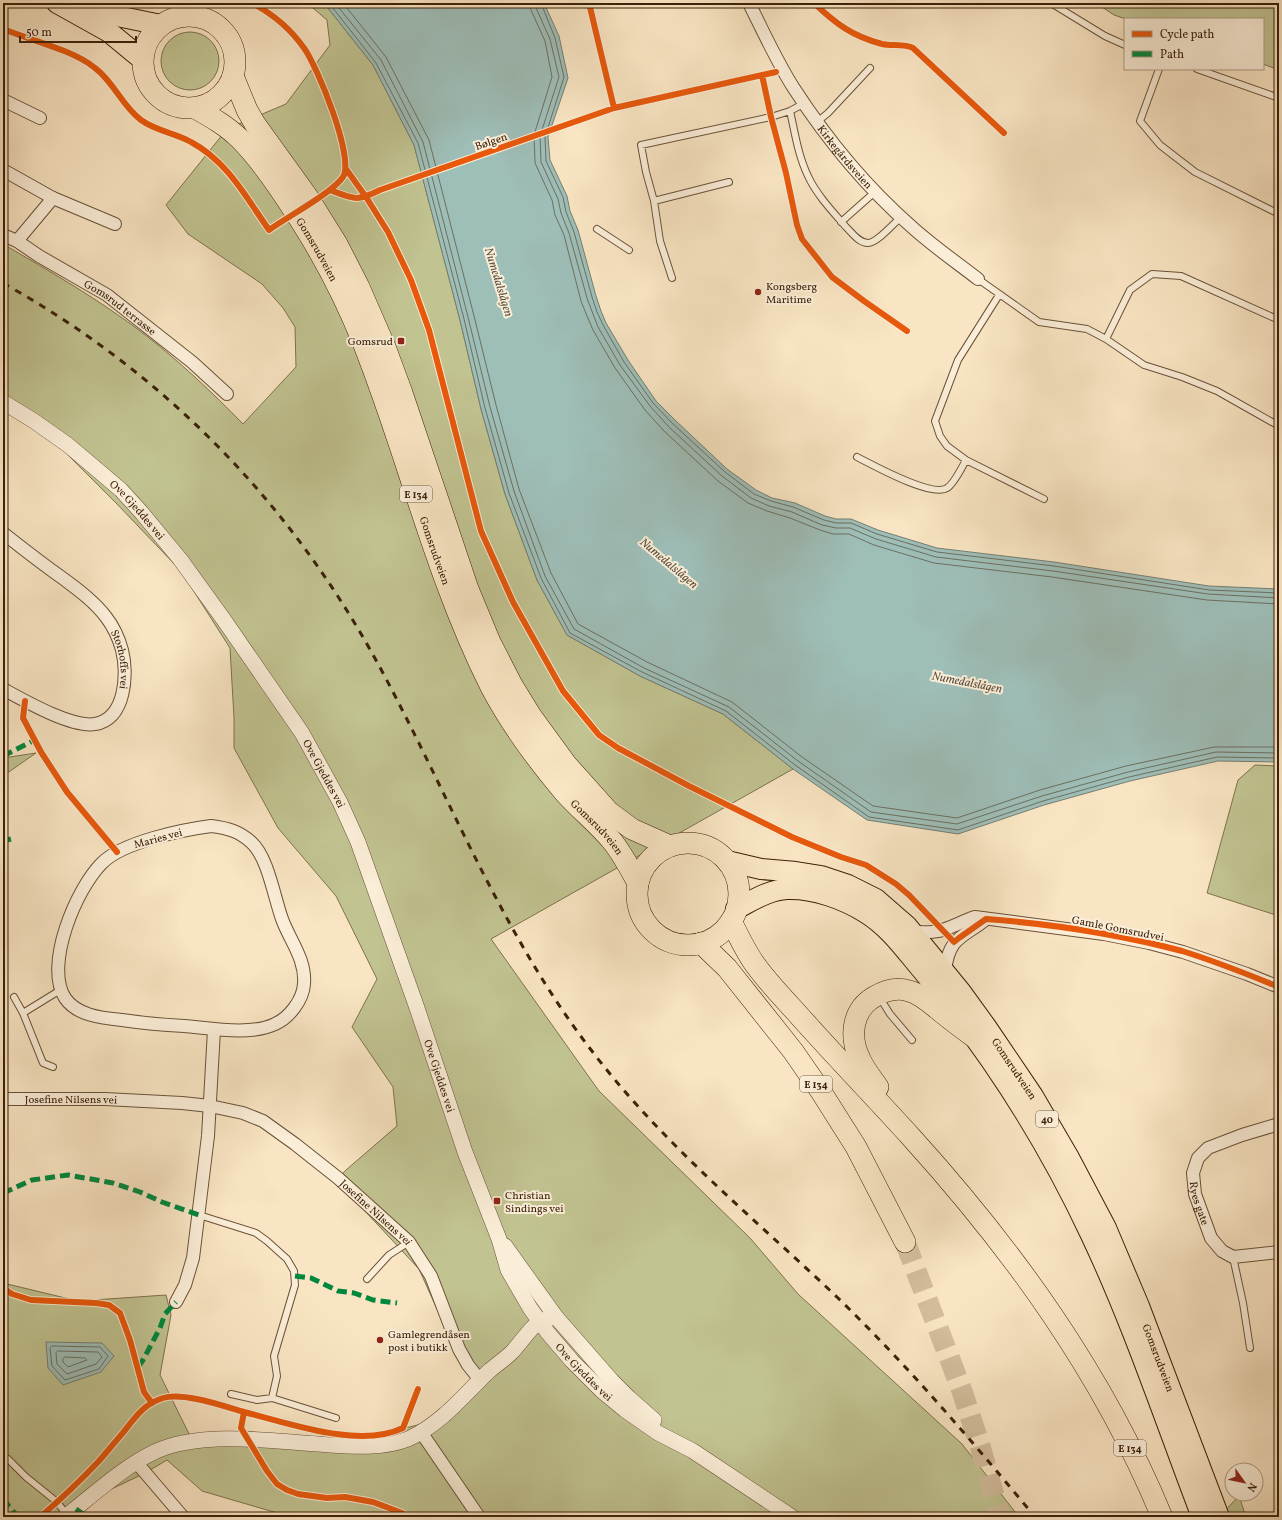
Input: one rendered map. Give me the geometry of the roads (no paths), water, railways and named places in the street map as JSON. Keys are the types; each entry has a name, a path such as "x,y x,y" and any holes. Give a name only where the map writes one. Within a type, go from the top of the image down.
{"highway":[{"name":"E 134","path":"164,23 176,3"},
{"name":"E 134","path":"208,3 216,24"},
{"name":"E 134","path":"192,16 206,19 216,24 225,32 231,42 235,53 236,64 233,76 227,89 219,98 210,104 196,108 184,108 173,105 158,96 148,82 144,71 143,60 148,41 155,30 164,23 178,17 192,16"},
{"name":"Gomsrudveien","path":"233,76 255,124 309,199 337,244 359,287 385,347 402,393 468,589 490,642 512,686 531,716 562,758 588,790 609,812 616,819 632,829 670,846"},
{"name":"Gomsrudveien","path":"196,108 230,130 248,148 279,188 323,259 341,292 366,350 397,436 448,592 477,659 493,691 522,738 565,792 612,842 638,884"},
{"path":"688,843 700,844 712,849 727,861 734,872 738,885 739,896 734,915 718,935 701,943 688,945 676,943 664,938 654,931 645,921 640,910 637,897 638,884 642,872 649,861 659,852 670,846 688,843"},
{"name":"E 134","path":"734,915 747,952 761,973 814,1033 955,1186 992,1231 1033,1286 1074,1346 1108,1404 1162,1517"},
{"name":"E 134","path":"701,943 727,968 793,1051 820,1090 856,1148 906,1242"},
{"name":"E 134","path":"910,1136 860,1060 854,1037 854,1025 858,1012 868,1000 878,995 896,989 909,991 922,997 974,1037"}],"main road":[{"path":"57,3 109,32 143,60"},
{"path":"90,3 122,17 164,23"},
{"name":"Gomsrudveien","path":"727,861 767,870 796,872 821,876 848,885 876,900 911,932 944,971 987,1028 1018,1072 1052,1126 1106,1228 1139,1306 1219,1517"},
{"name":"Gomsrudveien","path":"734,915 766,894 777,890 794,889 829,896 867,913 895,938 948,1002 1004,1081 1037,1135 1091,1235 1127,1319 1202,1517"}],"street":[{"name":"Kirkegårdsveien","path":"749,3 783,68 817,122 837,148 901,217 926,239 978,278"},
{"path":"3,100 40,118"},
{"path":"3,170 53,198 115,224"},
{"path":"17,241 53,198"},
{"name":"Gomsrud terrasse","path":"3,235 17,241 39,256 107,296 192,362 227,394"},
{"name":"Ove Gjeddes vei","path":"3,402 34,421 74,450 121,490 141,512 180,559 302,733 340,802 358,842 412,994 465,1152 499,1239 508,1270 530,1308 544,1327 572,1361 602,1391 625,1410 658,1433 693,1451"},
{"name":"Storhoffs vei","path":"3,533 91,600 107,618 122,650 124,668 122,697 118,707 110,718 96,724 80,724 63,718 3,689"},
{"name":"Maries vei","path":"211,826 239,832 252,842 260,852 283,921 300,956 304,971 304,985 301,998 285,1018 274,1025 250,1030 214,1030 149,1024 88,1015 75,1008 66,999 58,975 58,961 62,940 75,906 88,882 102,863 117,852 129,846 194,828 211,826"},
{"name":"Gamle Gomsrudvei","path":"911,932 940,931 961,921 975,917 1104,934 1149,943 1196,956 1279,987"},
{"path":"944,971 946,959 954,942 986,919"},
{"path":"176,1302 185,1285 193,1258 208,1136 214,1030"},
{"name":"Josefine Nilsens vei","path":"3,1099 105,1099 182,1103 210,1106 243,1113 263,1121 338,1178 409,1242 431,1276 459,1349 468,1365 480,1380"},
{"name":"Ryes gate","path":"1232,1257 1222,1251 1211,1238 1195,1194 1194,1173 1198,1158 1208,1148 1242,1135 1279,1124"},
{"name":"Ove Gjeddes vei","path":"499,1239 556,1317 599,1368 629,1398 693,1451 792,1517"},
{"path":"1232,1257 1279,1252"},
{"path":"66,1516 136,1462 163,1448 192,1440 230,1439 344,1446 375,1446 407,1439 440,1420 480,1380 556,1317"},
{"path":"421,1432 479,1517"},
{"path":"136,1462 183,1517"}],"lane":[{"path":"1051,3 1105,36 1124,45"},
{"path":"817,122 828,113 870,68"},
{"path":"1159,70 1140,121 1160,145 1195,172 1279,214"},
{"path":"1200,70 1279,98"},
{"path":"672,278 660,241 654,201 646,172 641,145 771,118 790,111 805,103"},
{"path":"790,111 797,145 813,186 841,222 860,241 868,243 876,241 901,217"},
{"path":"654,201 728,182"},
{"path":"841,222 876,191"},
{"path":"597,229 629,250"},
{"path":"1106,338 1130,290 1152,274 1181,276 1279,320"},
{"path":"978,278 999,295 1039,322 1087,329 1106,338 1144,365 1182,377 1217,391 1279,426"},
{"path":"999,295 958,360 935,421 940,436 947,446 966,460 1044,499"},
{"path":"857,457 886,472 925,488 938,490 947,489 954,481 966,460"},
{"path":"23,1013 62,989"},
{"path":"878,995 890,1014 912,1040"},
{"path":"14,997 23,1013 43,1063 53,1067"},
{"path":"199,1215 256,1233 287,1259 294,1271 295,1285 274,1356 277,1376 272,1398"},
{"path":"367,1279 389,1255 409,1242"},
{"path":"1232,1257 1243,1303 1250,1348"},
{"path":"231,1394 257,1400 272,1398 336,1418"},
{"path":"8,1458 26,1477 57,1502 66,1516"}],"water":[{"name":"Numedalslågen","path":"324,3 544,3 559,36 568,78 548,137 550,160 567,196 570,211 578,230 596,296 606,323 628,360 656,401 727,469 756,490 772,498 795,503 825,516 836,519 851,519 878,530 937,548 1054,562 1209,586 1279,589 1279,762 1218,761 1130,781 1044,805 958,834 867,820 793,769 723,714 640,676 567,635 537,580 505,494 481,409 460,320 414,145 373,65"},
{"path":"46,1342 102,1343 114,1356 101,1372 63,1385 48,1368"}],"tunnel":[{"path":"905,1242 962,1391 980,1446 1000,1517"}],"railway":[{"path":"3,283 62,319 117,358 169,400 217,446 262,495 304,548 342,603 377,662 504,913 532,962 562,1009 595,1055 622,1088 681,1151 838,1298 890,1351 964,1433 1035,1517"}],"place":[{"name":"Kongsberg Maritime","path":"758,292"},
{"name":"Gomsrud","path":"401,341"},
{"name":"Christian Sindings vei","path":"497,1201"},
{"name":"Gamlegrendåsen post i butikk","path":"380,1340"}]}
